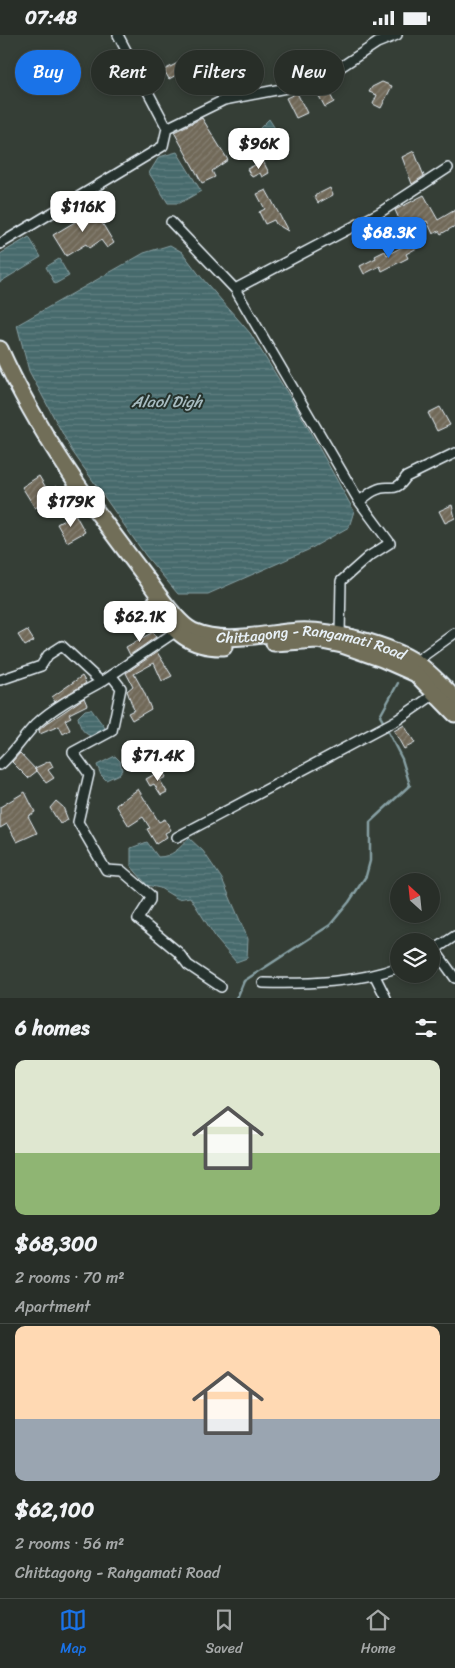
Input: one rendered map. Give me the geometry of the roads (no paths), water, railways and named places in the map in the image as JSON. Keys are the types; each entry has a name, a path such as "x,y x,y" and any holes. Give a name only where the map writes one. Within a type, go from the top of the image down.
{"highway":[{"name":"Chittagong - Rangamati Road","path":"0,349 46,438 84,496 150,583 188,628 216,637 298,631 340,634 361,640 415,662 435,678 455,699"},
{"name":"Chittagong - Rangamati Road","path":"0,370 69,490 176,632 196,644 221,647 317,640 342,645 416,674 455,714"}],"street":[{"path":"0,244 163,146 167,128 118,35"},
{"path":"167,128 224,100 318,82 377,43 396,35"},
{"path":"235,289 379,213 448,168"},
{"path":"171,222 235,289 360,501 390,543 368,557 341,581 340,634"},
{"path":"360,501 377,489 392,489 401,484 406,477 455,453"},
{"path":"0,765 11,755 36,724 176,632"},
{"path":"415,662 455,633"},
{"path":"0,680 41,666 48,655 62,646 101,682"},
{"path":"111,675 121,688 112,731 73,752 88,774 78,822 106,870 122,871 150,895 150,900 138,919 178,952 188,965 221,987"},
{"path":"177,837 397,720 436,693"},
{"path":"440,946 455,936"},
{"path":"440,960 455,978"},
{"path":"263,983 303,984 374,976 390,970"},
{"path":"374,976 386,998"}],"water":[{"path":"269,119 287,147 273,158 253,135"},
{"path":"177,152 201,191 180,203 168,203 149,173 159,157"},
{"path":"29,237 41,257 0,282 0,254"},
{"name":"Alaol Digh","path":"170,245 182,252 201,277 250,333 298,410 354,511 349,527 308,550 208,594 178,594 146,556 72,451 29,371 17,325 144,253"},
{"path":"59,259 69,276 55,284 46,267"},
{"path":"91,709 105,728 94,737 83,730 78,717 85,710"},
{"path":"115,756 120,761 122,770 119,774 106,780 101,775 97,765"},
{"path":"189,838 203,851 222,879 248,939 247,958 236,962 218,941 190,897 178,899 160,888 147,885 131,866 131,848 147,842 158,857 163,857 175,851"}],"waterway":[{"path":"384,723 380,716 398,683"},
{"path":"237,998 244,981 330,925 349,902 366,876 370,861 370,822 410,785 402,759 386,728"}]}
